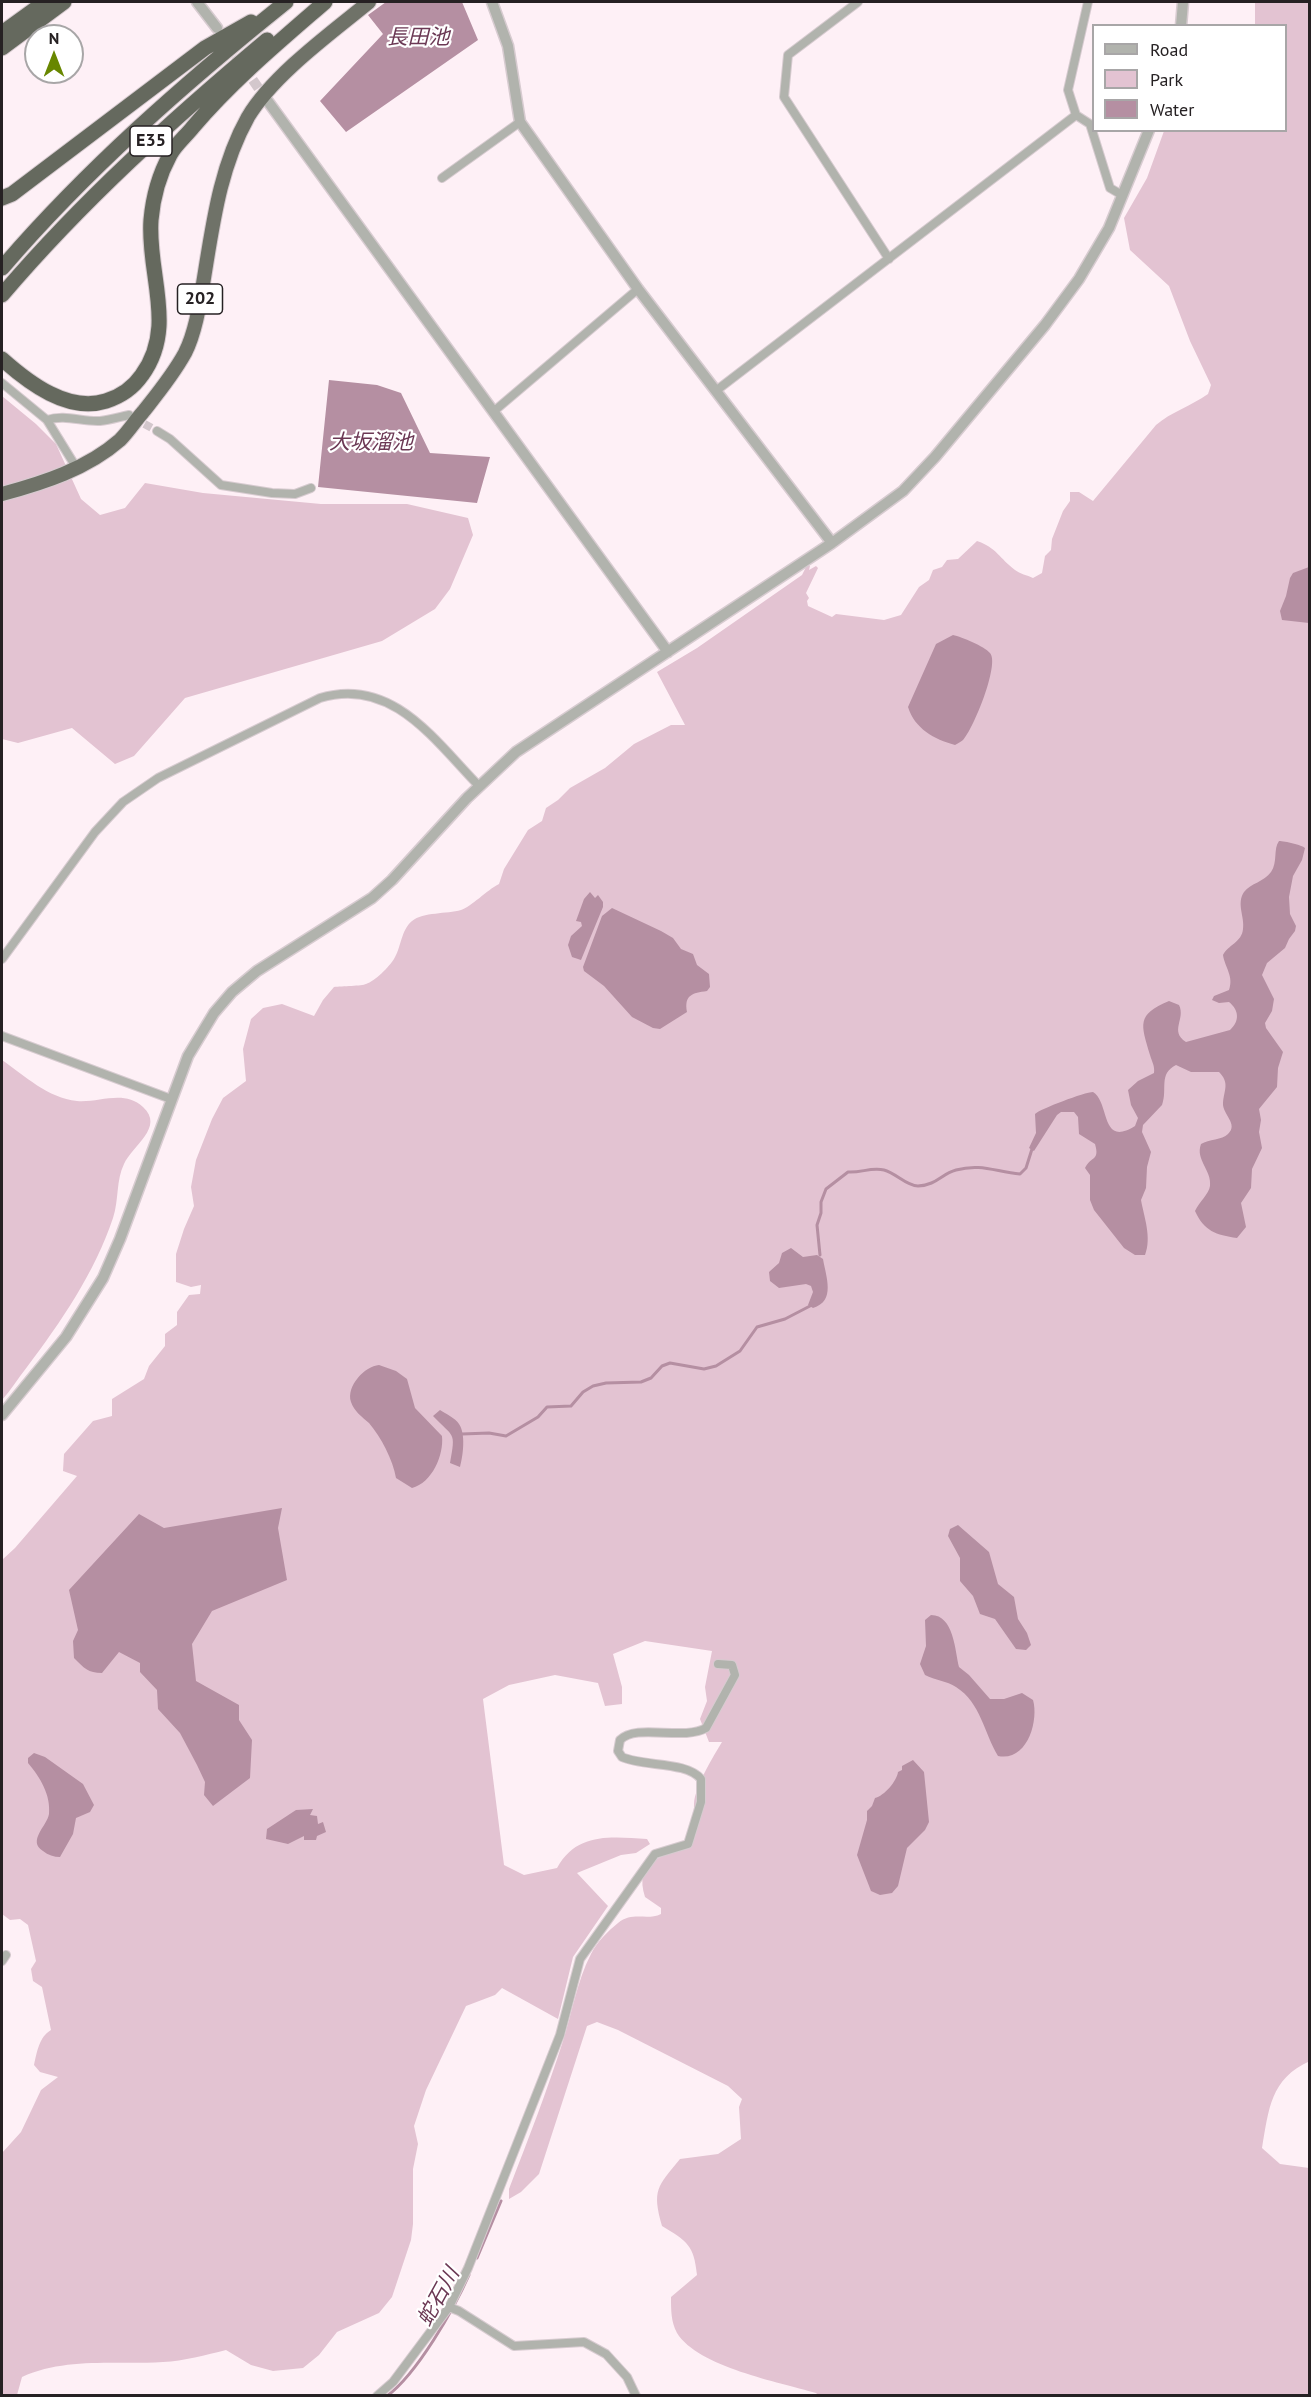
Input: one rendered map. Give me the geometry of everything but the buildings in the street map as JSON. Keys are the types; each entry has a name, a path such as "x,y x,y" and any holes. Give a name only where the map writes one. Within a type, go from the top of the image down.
{"highway":[{"path":"2,33 45,2"},
{"path":"2,48 64,2"},
{"path":"2,198 12,194 205,48 285,2"},
{"name":"E35","path":"2,268 30,235 95,169 159,110 285,2"},
{"name":"E35","path":"2,295 42,248 107,181 231,70 314,2"},
{"path":"2,359 28,381 52,395 79,405 109,400 133,387 154,358 159,338 159,297 152,256 151,221 156,189 171,153 212,106 269,51 326,2"},
{"name":"202","path":"2,494 46,482 119,441 170,378 186,351 198,308 209,236 221,184 249,116 264,96 298,61 369,2"}],"street":[{"path":"197,2 217,28"},
{"path":"492,2 508,46 520,122 638,289 832,543"},
{"path":"858,2 788,55 784,97 889,259"},
{"path":"1088,2 1068,90 1076,116 1090,124 1092,130"},
{"path":"1181,24 1184,2"},
{"path":"264,96 668,652"},
{"path":"717,390 1076,116"},
{"path":"442,178 520,122"},
{"path":"1092,132 1110,188 1122,195"},
{"path":"2,1415 66,1337 103,1278 120,1239 188,1056 203,1029 232,992 257,970 372,898 392,880 479,786 516,752 832,543 903,491 935,458 1045,325 1079,279 1109,228 1148,132"},
{"path":"493,412 638,289"},
{"path":"2,383 47,420 76,467"},
{"path":"47,420 70,418 99,421 129,415"},
{"path":"157,431 170,439 221,485 272,493 296,494 311,488"},
{"path":"2,959 95,832 123,802 158,778 320,698 334,694 359,693 384,700 398,707 479,786"},
{"path":"2,1036 171,1099"},
{"path":"377,2396 398,2377 448,2307 482,2235 560,2035 580,1959 655,1854 688,1844 699,1813 703,1782 698,1775 688,1769 628,1760 619,1754 620,1740 631,1734 691,1733 706,1728 735,1675 732,1665 718,1664"},
{"path":"448,2307 459,2311 514,2346 584,2342 606,2354 627,2377 636,2396"}],"green space":[{"path":"1255,2 1309,2 1310,2061 1297,2068 1279,2086 1270,2108 1262,2148 1280,2164 1309,2168 1309,2395 818,2395 740,2372 702,2355 687,2345 677,2333 671,2311 671,2297 697,2275 694,2257 683,2240 662,2226 657,2196 666,2176 680,2159 718,2154 741,2139 739,2107 742,2099 728,2086 618,2030 597,2022 587,2026 539,2174 521,2192 509,2199 509,2189 563,2041 586,1964 600,1941 624,1919 661,1914 661,1908 645,1897 643,1875 652,1862 668,1854 687,1849 696,1830 695,1797 705,1772 722,1742 709,1742 700,1719 707,1701 705,1687 712,1651 645,1641 613,1654 622,1687 622,1704 605,1706 598,1683 555,1675 509,1685 483,1699 504,1865 524,1875 557,1868 574,1848 596,1839 647,1839 650,1844 636,1853 621,1855 577,1873 608,1906 573,1957 558,2019 502,1988 495,1995 466,2006 426,2090 414,2126 418,2144 413,2169 411,2240 392,2297 379,2313 337,2332 319,2355 303,2368 273,2371 251,2365 226,2350 171,2361 91,2363 56,2367 22,2377 17,2395 2,2395 2,2153 21,2132 41,2090 58,2077 40,2072 34,2065 41,2041 51,2030 42,1987 33,1981 31,1969 36,1961 28,1925 20,1919 10,1920 2,1914 2,1560 77,1476 63,1471 64,1454 93,1421 112,1416 112,1399 144,1379 149,1366 165,1346 165,1334 177,1325 177,1312 189,1295 200,1294 201,1285 191,1287 176,1282 176,1254 194,1206 191,1187 196,1160 212,1119 223,1098 246,1081 243,1049 251,1019 263,1008 282,1004 314,1016 334,987 364,985 382,973 394,959 406,929 412,921 429,915 461,910 499,884 504,869 528,830 542,821 546,808 570,788 605,768 634,744 671,725 685,725 657,672 697,648 802,575 807,565 810,566 809,570 816,566 818,568 806,593 809,598 808,606 832,617 836,614 884,620 901,615 919,587 929,580 933,570 942,567 947,560 958,559 977,541 994,550 1019,573 1033,578 1042,573 1045,556 1051,550 1052,539 1063,511 1070,501 1070,492 1079,492 1093,501 1156,425 1208,394 1211,385 1190,341 1169,286 1130,250 1124,218 1147,178 1164,132 1287,132 1287,24 1255,24"},
{"path":"2,396 56,444 81,499 100,515 125,508 145,483 203,493 321,504 407,504 468,518 473,535 450,589 435,609 382,641 185,698 134,756 115,764 72,728 18,743 2,739"},
{"path":"2,1060 56,1096 77,1101 120,1098 136,1102 149,1114 150,1122 145,1136 124,1164 113,1218 87,1277 52,1332 2,1400"}],"water":[{"name":"長田池","path":"386,2 462,2 478,40 346,132 320,101 383,34 368,15"},
{"name":"大坂溜池","path":"329,380 377,385 401,393 430,453 490,457 477,503 318,487"},
{"path":"1309,567 1309,623 1282,620 1280,611 1290,578 1293,573"},
{"path":"953,635 983,648 990,653 992,659 988,683 979,711 963,740 955,745 926,732 915,721 908,707 936,644"},
{"path":"1279,841 1305,848 1302,860 1293,876 1289,897 1290,914 1296,926 1295,931 1285,948 1267,963 1262,975 1274,999 1272,1011 1265,1023 1266,1028 1283,1052 1278,1068 1277,1087 1259,1109 1262,1148 1252,1169 1251,1188 1241,1203 1246,1227 1237,1238 1223,1235 1207,1228 1195,1211 1210,1186 1209,1175 1200,1155 1201,1144 1225,1136 1232,1126 1223,1107 1225,1083 1219,1072 1191,1072 1176,1065 1165,1077 1162,1105 1143,1125 1142,1132 1151,1152 1147,1167 1146,1188 1141,1200 1148,1241 1145,1255 1135,1255 1124,1248 1094,1210 1090,1200 1090,1175 1085,1168 1096,1156 1096,1149 1095,1144 1079,1134 1078,1117 1074,1112 1061,1112 1057,1115 1034,1151 1029,1148 1036,1133 1035,1114 1063,1101 1093,1092 1102,1105 1111,1128 1124,1131 1135,1126 1138,1118 1131,1105 1128,1090 1138,1081 1154,1073 1143,1028 1146,1016 1151,1011 1169,1001 1179,1005 1181,1015 1178,1029 1181,1038 1186,1042 1230,1030 1233,1027 1237,1019 1235,1008 1229,1002 1219,1003 1212,1000 1214,996 1229,990 1230,976 1223,955 1242,933 1241,901 1244,892 1271,872"},
{"path":"590,892 595,898 598,895 603,902 603,907 581,960 572,957 568,945 571,936 582,926 581,922 576,921 584,899"},
{"path":"612,908 673,938 681,949 693,954 697,965 709,974 710,987 707,991 690,996 686,1006 687,1012 660,1029 653,1028 632,1017 604,986 584,971 583,967 602,916"},
{"path":"791,1248 803,1257 817,1255 823,1259 828,1288 825,1300 820,1305 813,1308 808,1305 813,1292 811,1286 806,1284 779,1288 770,1281 769,1272 779,1263 782,1253"},
{"path":"379,1365 396,1371 407,1379 415,1408 442,1436 439,1459 431,1474 412,1488 396,1478 382,1442 351,1402 351,1390 358,1378 368,1369"},
{"path":"440,1410 459,1424 463,1433 460,1467 450,1463 452,1436 433,1416"},
{"path":"282,1508 278,1528 287,1580 212,1611 192,1644 196,1681 239,1705 239,1720 252,1740 250,1778 213,1806 204,1795 205,1782 180,1733 158,1709 157,1690 140,1672 140,1663 119,1652 102,1673 97,1673 86,1669 74,1658 73,1641 78,1630 69,1590 139,1514 164,1528"},
{"path":"958,1525 989,1552 998,1584 1014,1597 1018,1619 1031,1645 1026,1650 1016,1649 995,1619 980,1614 973,1596 960,1581 960,1558 948,1536 950,1529"},
{"path":"931,1615 945,1621 952,1635 959,1667 990,1699 1004,1699 1022,1693 1033,1700 1032,1729 1029,1738 1017,1753 998,1756 971,1701 952,1685 925,1675 920,1664 926,1646 925,1620"},
{"path":"34,1753 45,1757 83,1784 94,1805 90,1812 76,1818 73,1834 60,1857 51,1856 37,1843 39,1833 48,1819 49,1807 44,1787 28,1763 28,1758"},
{"path":"913,1760 924,1772 929,1822 925,1830 907,1848 898,1886 892,1893 880,1895 871,1891 857,1855 867,1820 867,1811 875,1798 893,1784 902,1766"},
{"path":"313,1809 310,1815 317,1816 318,1824 323,1822 326,1832 317,1836 316,1840 304,1840 304,1836 288,1844 266,1839 267,1829 296,1810"}],"waterway":[{"path":"820,1255 817,1225 821,1213 821,1202 826,1189 848,1172 884,1170 909,1184 918,1186 930,1184 951,1172 973,1167 1020,1174 1026,1168 1032,1149"},
{"path":"462,1434 489,1433 506,1436 538,1417 547,1407 571,1406 583,1392 593,1386 606,1383 641,1382 651,1378 662,1366 670,1363 704,1369 716,1366 740,1351 757,1327 785,1319 810,1306"},
{"name":"蛇石川","path":"477,2258 501,2201"},
{"name":"蛇石川","path":"387,2396 399,2386 422,2357 454,2305 469,2275"}],"tunnel":[{"path":"227,43 264,96"},
{"path":"134,418 157,431"}]}
